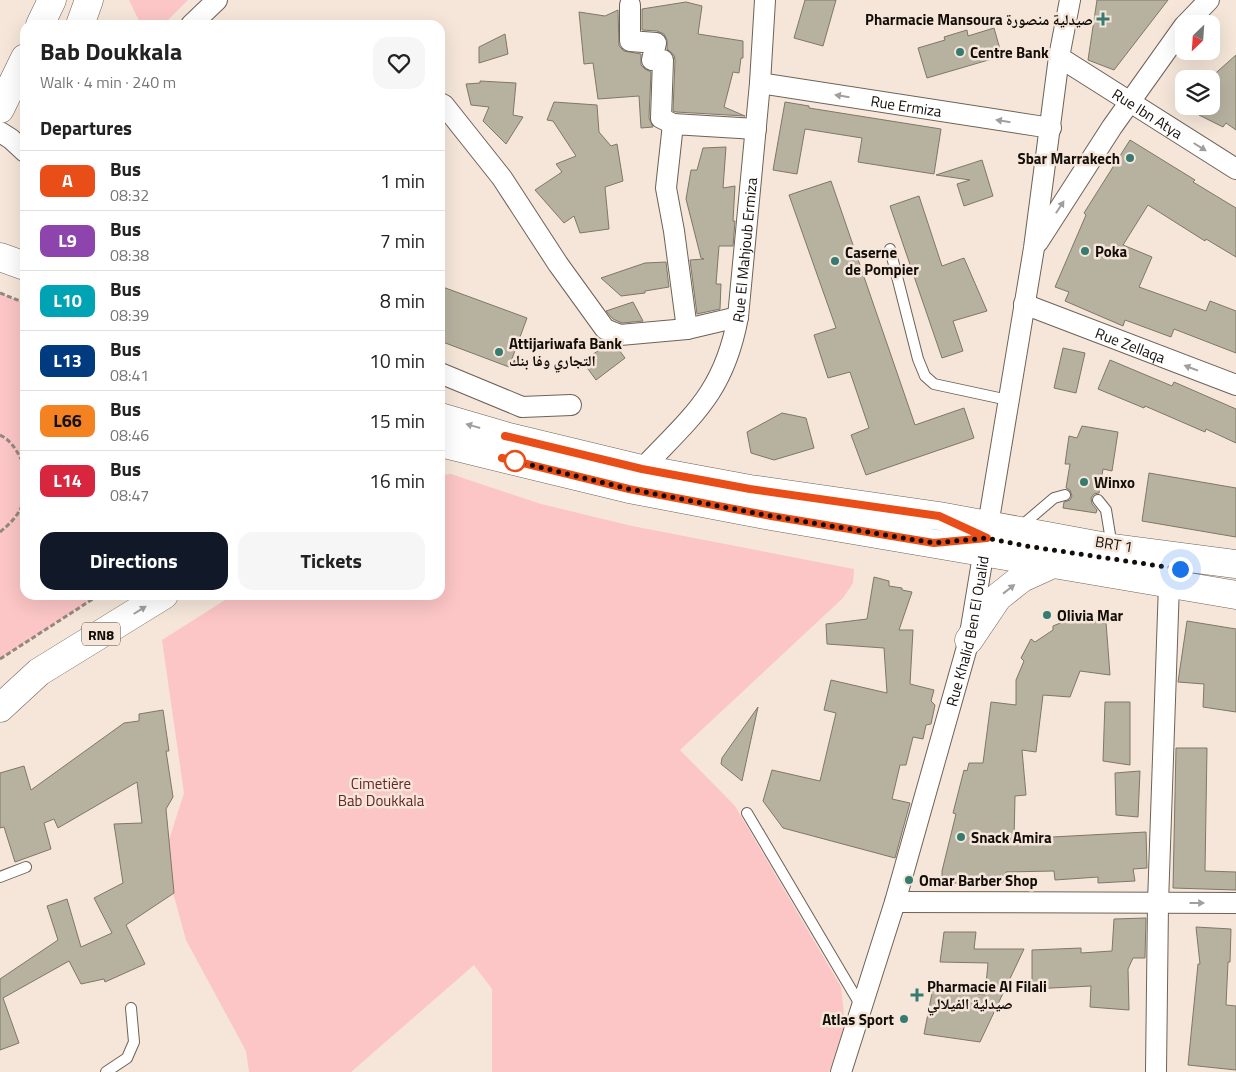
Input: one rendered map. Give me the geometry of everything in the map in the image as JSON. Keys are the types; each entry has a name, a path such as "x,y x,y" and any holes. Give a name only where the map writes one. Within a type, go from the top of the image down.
{"main road":[{"path":"42,20 52,0"},
{"path":"82,20 89,0"},
{"path":"0,109 20,68"},
{"path":"0,257 20,264"},
{"path":"445,418 505,436 642,469 750,489 939,516 1055,563 1236,595"},
{"path":"445,444 629,489 771,516 934,543 989,537 1112,548 1236,564"},
{"path":"969,640 998,597 1022,578 1055,563"},
{"name":"RN8","path":"0,708 39,672 156,600"},
{"path":"0,691 39,672"}],"street":[{"path":"196,20 217,0"},
{"name":"Rue El Mahjoub Ermiza","path":"642,469 687,422 710,393 722,372 730,351 738,317 760,83 765,0"},
{"name":"Rue Khalid Ben El Oualid","path":"841,1072 895,902 969,640 989,537 1008,400 1034,248 1059,57 1070,0"},
{"path":"1195,15 1209,0"},
{"path":"630,5 630,41 656,42 652,60 663,60 661,118 673,124 756,128"},
{"path":"1034,248 1129,102 1175,39"},
{"name":"Rue Ibn Atya","path":"1059,57 1236,169"},
{"name":"Rue Ermiza","path":"760,83 1051,128"},
{"path":"445,106 502,178 554,257 605,329 620,335 687,329 738,317"},
{"path":"673,124 666,188 674,231 687,329"},
{"path":"0,132 20,147"},
{"name":"Rue Zellaqa","path":"1024,304 1236,385"},
{"path":"445,374 522,407 571,405"},
{"path":"1156,1072 1158,903 1169,584"},
{"path":"895,902 1236,903"}],"lane":[{"path":"890,249 918,359 926,376 934,384 1008,400"},
{"path":"989,537 1054,498 1065,495"},
{"path":"1098,500 1106,510 1112,548"},
{"path":"747,813 862,1007"},
{"path":"0,877 26,867"},
{"path":"106,1072 127,1058 134,1042 131,1008"}],"path":[{"path":"0,293 20,301"},
{"path":"0,434 20,456"},
{"path":"0,532 14,520 20,510"},
{"path":"0,659 91,600"}],"green space":[{"path":"129,0 188,0 168,20 139,20"},
{"path":"0,293 20,301 20,600 91,600 0,659"},
{"name":"Cimetière Bab Doukkala","path":"451,474 541,504 632,526 854,569 853,583 843,598 680,750 735,806 841,987 845,1024 829,1072 492,1072 492,989 474,965 351,1072 249,1072 246,1051 186,940 172,889 169,840 184,793 162,640 225,600 445,600 445,475"}],"building":[{"path":"805,0 836,0 823,46 794,38"},
{"path":"1097,0 1168,0 1114,70 1088,60"},
{"path":"686,2 702,6 698,34 743,41 743,58 741,58 739,73 733,72 724,107 745,116 673,111 674,55 667,49 667,40 664,34 657,31 642,30 642,9"},
{"path":"618,10 619,46 624,51 641,54 641,65 651,72 649,118 653,127 641,128 639,96 598,99 593,63 584,64 579,12 605,16"},
{"name":"Centre Bank","path":"994,28 1002,56 927,78 918,48 945,40 944,37 967,30 968,36"},
{"path":"505,34 508,54 479,63 479,47"},
{"path":"1236,55 1236,130 1226,123 1223,127 1199,115 1220,115 1219,70"},
{"path":"480,81 516,83 513,115 523,117 506,144 483,121 489,107 471,105 466,84 480,83"},
{"path":"554,102 597,105 599,132 611,146 617,144 623,181 605,187 609,229 580,233 574,216 564,223 535,190 562,172 556,164 576,156 553,121 547,120"},
{"path":"785,102 809,106 809,108 941,129 934,174 858,162 862,138 805,129 797,174 773,170"},
{"path":"1130,140 1236,208 1236,257 1206,239 1205,241 1148,205 1123,245 1152,257 1139,287 1206,311 1210,301 1236,311 1236,353 1174,329 1171,337 1125,320 1123,326 1065,301 1069,292 1055,287 1086,215 1084,213"},
{"path":"726,147 723,188 735,186 733,246 719,246 716,284 721,284 720,309 697,314 690,260 704,259 701,258 686,199 691,170 697,170 703,148"},
{"path":"982,160 993,196 964,206 957,184 970,180 936,175"},
{"name":"Caserne de Pompier","path":"831,181 915,425 964,408 974,438 866,475 851,435 869,428 850,372 828,378 814,335 836,328 789,195"},
{"path":"919,196 942,266 964,258 987,311 953,321 963,351 942,358 890,206"},
{"path":"666,262 669,287 645,291 645,293 621,296 601,278 645,263"},
{"path":"445,288 527,318 509,367 445,343"},
{"path":"633,302 643,321 622,323 613,319 606,311"},
{"path":"608,343 616,346 625,358 596,380 583,362"},
{"path":"1063,348 1085,353 1076,393 1054,388"},
{"path":"1110,360 1172,386 1174,382 1236,409 1236,443 1206,429 1205,432 1145,406 1144,408 1098,389"},
{"path":"782,413 806,418 814,448 774,460 751,453 747,432"},
{"path":"1082,426 1118,432 1112,471 1103,469 1099,493 1094,494 1091,498 1092,504 1097,510 1096,513 1063,508 1064,502 1070,500 1072,496 1070,490 1066,488 1070,464 1065,464 1069,436 1077,438"},
{"path":"1149,473 1236,488 1236,537 1142,521"},
{"path":"874,577 889,581 889,586 912,592 899,630 913,630 910,684 934,690 931,701 935,705 931,724 926,725 923,739 913,737 906,765 900,765 892,799 910,803 895,858 783,828 763,801 772,770 820,781 836,713 824,710 831,680 887,693 884,648 827,644 826,624 867,619"},
{"path":"1075,617 1074,621 1106,622 1110,675 1080,671 1070,697 1043,695 1036,752 1022,750 1026,795 1015,796 1014,840 1146,832 1147,868 1133,869 1135,881 1098,883 1098,877 1055,880 1054,871 1006,872 1006,879 1001,883 953,883 945,881 942,878 942,871 956,814 953,813 964,770 967,771 969,763 983,763 991,702 1016,705 1016,680 1024,661 1021,658 1031,639 1035,642 1053,630 1053,626"},
{"path":"1187,621 1236,629 1236,712 1203,707 1204,684 1178,682"},
{"path":"1105,702 1130,702 1130,765 1103,761"},
{"path":"758,707 742,781 721,764 722,758"},
{"path":"163,710 169,751 166,751 173,797 166,809 174,893 126,925 145,964 105,982 104,979 81,984 69,961 3,998 19,1043 0,1050 0,979 58,940 47,906 67,899 81,947 112,933 94,898 123,883 114,824 142,823 137,782 58,828 54,819 44,823 51,849 15,862 4,827 0,828 0,773 24,766 31,790 124,723 139,721 139,714"},
{"path":"1176,748 1207,748 1205,871 1236,872 1236,890 1173,888"},
{"path":"1140,771 1138,817 1116,815 1115,773"},
{"path":"1146,918 1145,958 1133,958 1128,969 1129,1010 1090,1007 1091,986 1032,989 1032,950 1081,948 1081,953 1112,951 1114,919"},
{"path":"1196,927 1231,929 1226,1005 1236,1006 1236,1070 1188,1065 1198,964 1200,964"},
{"path":"944,932 976,932 974,949 1024,949 980,1042 924,1034 933,988 985,995 988,963 940,962"}],"bus line":[{"name":"A","path":"502,458 629,489 771,516 934,543 987,538 939,516 750,489 642,469 505,436"}],"place":[{"name":"Pharmacie Mansoura صيدلية منصورة","path":"1103,19"},
{"name":"Centre Bank","path":"960,52"},
{"name":"Sbar Marrakech","path":"1130,158"},
{"name":"Poka","path":"1085,251"},
{"name":"Caserne de Pompier","path":"835,261"},
{"name":"Attijariwafa Bank التجاري وفا بنك","path":"499,352"},
{"name":"Winxo","path":"1084,482"},
{"name":"Olivia Mar","path":"1047,615"},
{"name":"Snack Amira","path":"961,837"},
{"name":"Omar Barber Shop","path":"909,880"},
{"name":"Pharmacie Al Filali صيدلية الفيلالي","path":"917,995"},
{"name":"Atlas Sport","path":"904,1019"}],"route":[{"path":"515,461 629,489 771,516 934,543 987,538 1026,546 1180,569"}]}
